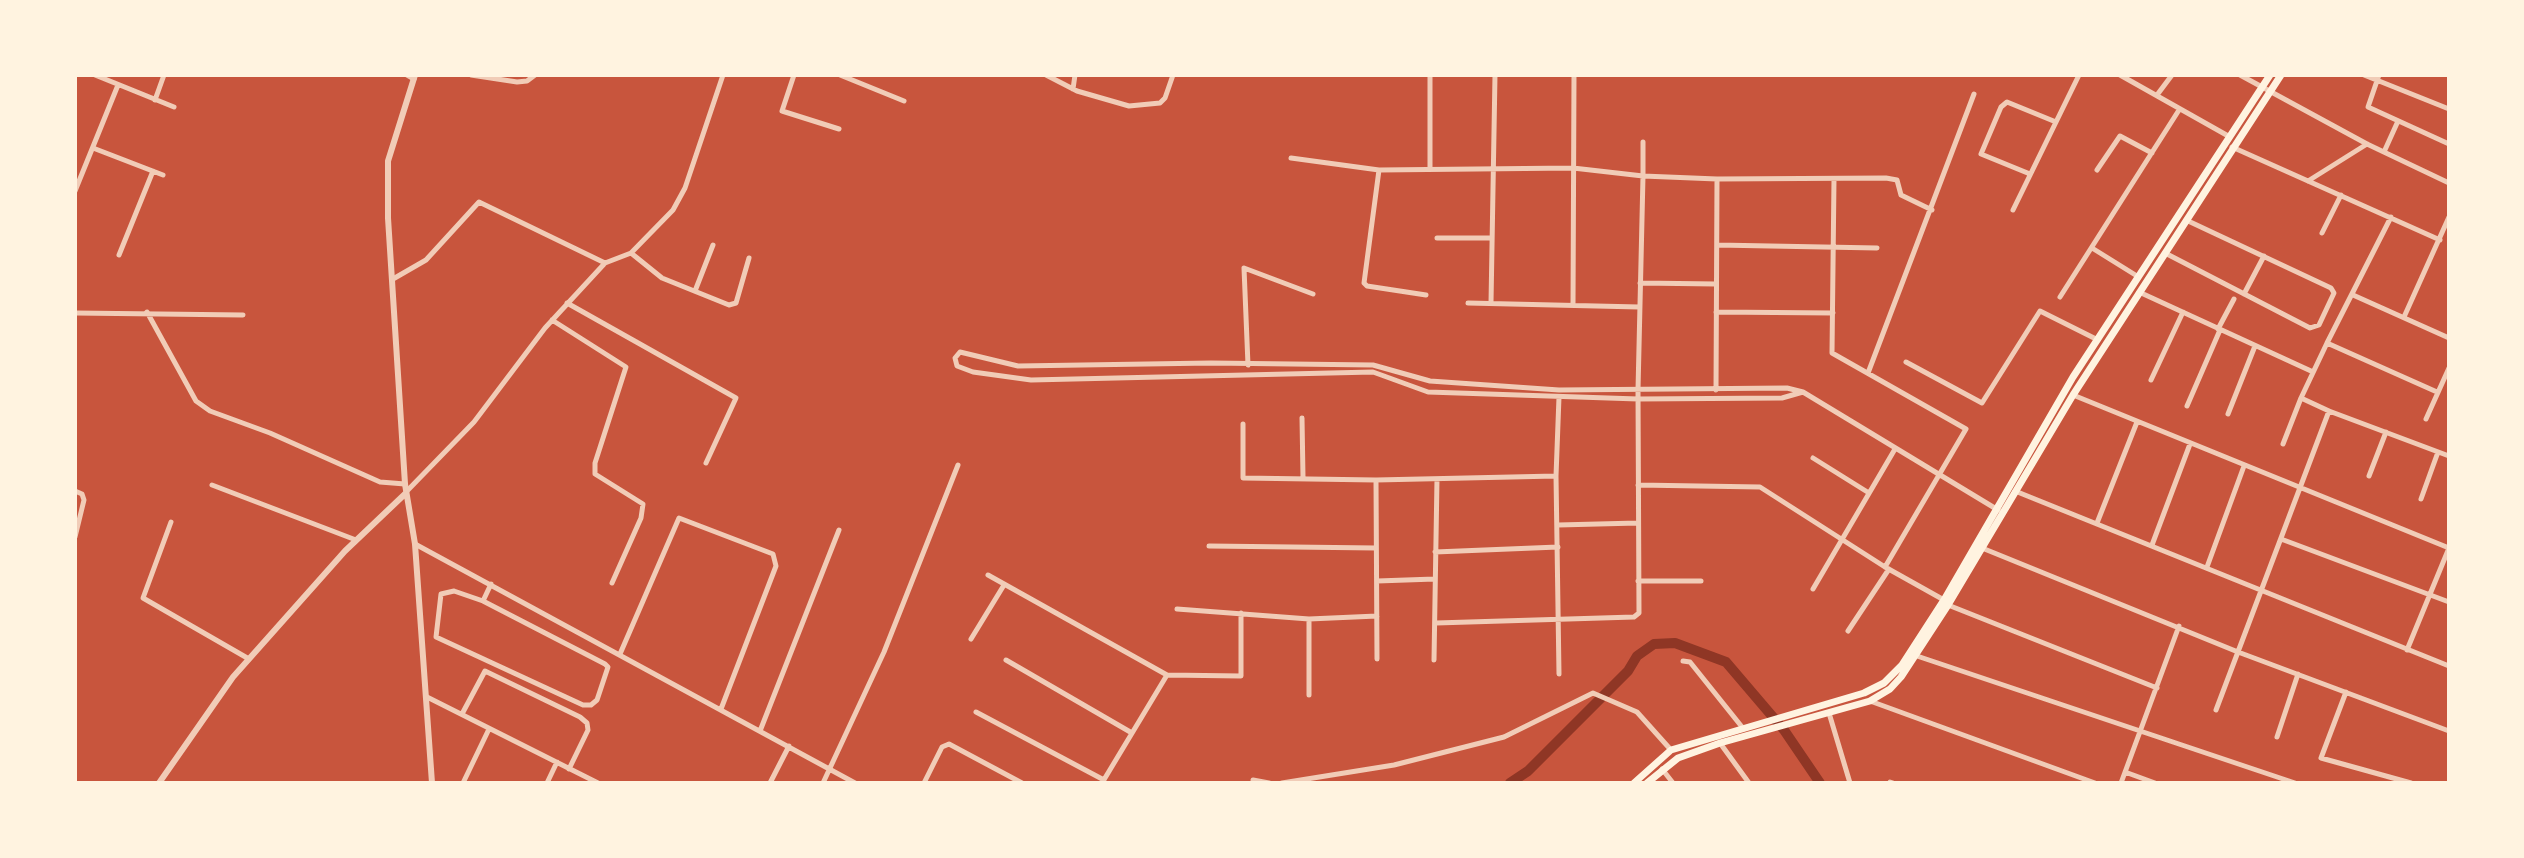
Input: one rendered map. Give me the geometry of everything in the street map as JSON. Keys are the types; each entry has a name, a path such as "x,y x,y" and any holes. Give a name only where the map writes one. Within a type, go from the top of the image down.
{"main road":[{"path":"1647,783 1678,758 1720,743 1773,731 1870,702 1890,690 1917,656 2073,377 2270,75"},
{"path":"1634,783 1671,750 1800,710 1864,694 1884,683 1902,665 1982,548 1999,511 2015,491 2163,253 2281,75"},
{"path":"1810,708 1814,718"},
{"path":"1745,726 1752,735"}],"street":[{"path":"95,75 174,107"},
{"path":"155,100 164,75"},
{"path":"471,75 517,82 527,81 535,75"},
{"path":"159,783 208,709 249,659 356,540 406,493 474,422 567,303 605,263 631,253 659,228 685,188 723,75"},
{"path":"794,75 782,111 839,129"},
{"path":"840,75 904,101"},
{"path":"1046,75 1073,89 1129,106 1160,103 1165,98 1173,75"},
{"path":"1073,89 1075,75"},
{"path":"1430,75 1430,169"},
{"path":"1491,303 1495,75"},
{"path":"1573,305 1574,75"},
{"path":"2013,210 2078,75"},
{"path":"2120,75 2230,137"},
{"path":"2157,95 2172,75"},
{"path":"2240,75 2367,144 2449,183"},
{"path":"2364,75 2378,78 2449,109"},
{"path":"412,76 388,161 405,484 415,544 432,783"},
{"path":"2378,78 2368,107 2449,144"},
{"path":"75,191 118,85"},
{"path":"1867,373 1932,210 1974,94"},
{"path":"2030,174 1981,154 2001,107 2007,102 2056,122"},
{"path":"2060,297 2179,110"},
{"path":"2384,152 2398,121"},
{"path":"2097,170 2120,136 2152,153"},
{"path":"1436,622 1637,616 1643,142"},
{"path":"2308,181 2367,144"},
{"path":"2232,147 2440,240"},
{"path":"93,148 163,175"},
{"path":"1291,158 1379,170 1573,168 1643,176 1717,180 1897,180 1901,195 1932,210"},
{"path":"1379,170 1364,283 1367,286 1426,295"},
{"path":"119,256 153,171"},
{"path":"1834,179 1832,353 1966,429 1848,631"},
{"path":"1716,390 1717,180"},
{"path":"2322,233 2341,195"},
{"path":"393,279 426,260 479,202 605,263"},
{"path":"2283,444 2311,371 2353,295 2391,217"},
{"path":"2404,317 2449,217"},
{"path":"2163,253 2310,328 2319,325 2333,290 2186,220"},
{"path":"1437,238 1492,237"},
{"path":"695,291 713,244"},
{"path":"1717,245 1877,248"},
{"path":"2092,248 2137,276"},
{"path":"631,253 662,278 729,305 736,303 749,258"},
{"path":"2244,294 2264,256"},
{"path":"1248,365 1244,268 1313,295"},
{"path":"1640,283 1717,284"},
{"path":"2139,292 2311,371"},
{"path":"2353,295 2449,338"},
{"path":"2187,406 2234,299"},
{"path":"567,303 736,398 706,463"},
{"path":"1468,303 1639,307"},
{"path":"1906,362 1982,403 2040,311 2098,340"},
{"path":"147,312 196,401 209,411 270,433 380,482 405,484"},
{"path":"1716,312 1833,313"},
{"path":"2151,380 2183,312"},
{"path":"75,313 243,315"},
{"path":"552,320 626,367 595,463 595,474 643,504 641,518 612,583"},
{"path":"2327,343 2437,392"},
{"path":"2228,414 2255,346"},
{"path":"1803,392 1782,398 1638,399 1423,391 1373,372 1031,380 973,372 957,366 955,358 960,352 1018,366 1211,363 1373,365 1428,380 1559,390 1716,390 1779,387 1803,392 1999,511"},
{"path":"2426,419 2448,371"},
{"path":"1423,391 1428,380"},
{"path":"1559,390 1556,476 1559,674"},
{"path":"2073,395 2449,548 2407,650"},
{"path":"2301,398 2449,456"},
{"path":"2216,710 2329,411"},
{"path":"1302,418 1303,477"},
{"path":"2097,523 2137,422"},
{"path":"1243,424 1243,478 1376,480 1556,476"},
{"path":"2369,476 2386,432"},
{"path":"2152,545 2190,444"},
{"path":"1813,589 1895,449"},
{"path":"2421,499 2438,452"},
{"path":"1813,458 1869,493"},
{"path":"823,783 884,652 958,465"},
{"path":"2207,567 2244,466"},
{"path":"1434,660 1437,479"},
{"path":"1376,480 1377,659"},
{"path":"212,485 356,540"},
{"path":"1638,485 1760,487 1887,568 1946,602 2157,688"},
{"path":"75,491 82,494 84,500 75,537"},
{"path":"2015,491 2449,666"},
{"path":"620,654 679,518 773,554 776,566 721,709"},
{"path":"171,522 143,598 249,659"},
{"path":"1558,525 1637,523"},
{"path":"760,730 839,530"},
{"path":"2280,539 2449,602"},
{"path":"415,544 855,783"},
{"path":"1209,546 1376,548"},
{"path":"1436,552 1558,547"},
{"path":"1982,548 2238,652 2449,731"},
{"path":"988,575 1167,675 1241,676 1241,613"},
{"path":"1377,581 1436,579"},
{"path":"1638,582 1701,581"},
{"path":"483,601 491,584"},
{"path":"971,639 1004,584"},
{"path":"454,591 483,601 581,649 608,667 597,700 591,705 583,705 436,637 441,594 454,591"},
{"path":"1177,609 1309,619 1377,616"},
{"path":"1309,619 1309,695"},
{"path":"2122,783 2179,626"},
{"path":"581,649 588,636"},
{"path":"1917,656 2295,783"},
{"path":"1006,660 1132,733"},
{"path":"1683,661 1690,662 1745,726"},
{"path":"462,714 485,671 580,717 587,723 588,730 569,769"},
{"path":"2277,737 2298,674"},
{"path":"976,712 1103,781 1167,675"},
{"path":"2346,692 2321,758 2411,783"},
{"path":"1282,783 1394,765 1504,737 1593,693 1637,712 1671,750"},
{"path":"427,697 598,783"},
{"path":"1870,702 2095,783"},
{"path":"1829,713 1850,783"},
{"path":"463,783 489,729"},
{"path":"1720,743 1749,783"},
{"path":"924,783 942,747 949,744 1022,783"},
{"path":"770,783 789,746"},
{"path":"547,783 557,762"},
{"path":"1662,769 1673,783"},
{"path":"2125,772 2155,783"},
{"path":"1253,780 1269,783"}],"waterway":[{"path":"1510,783 1528,771 1628,671 1637,656 1654,644 1675,643 1726,662 1784,730 1820,783"}]}
